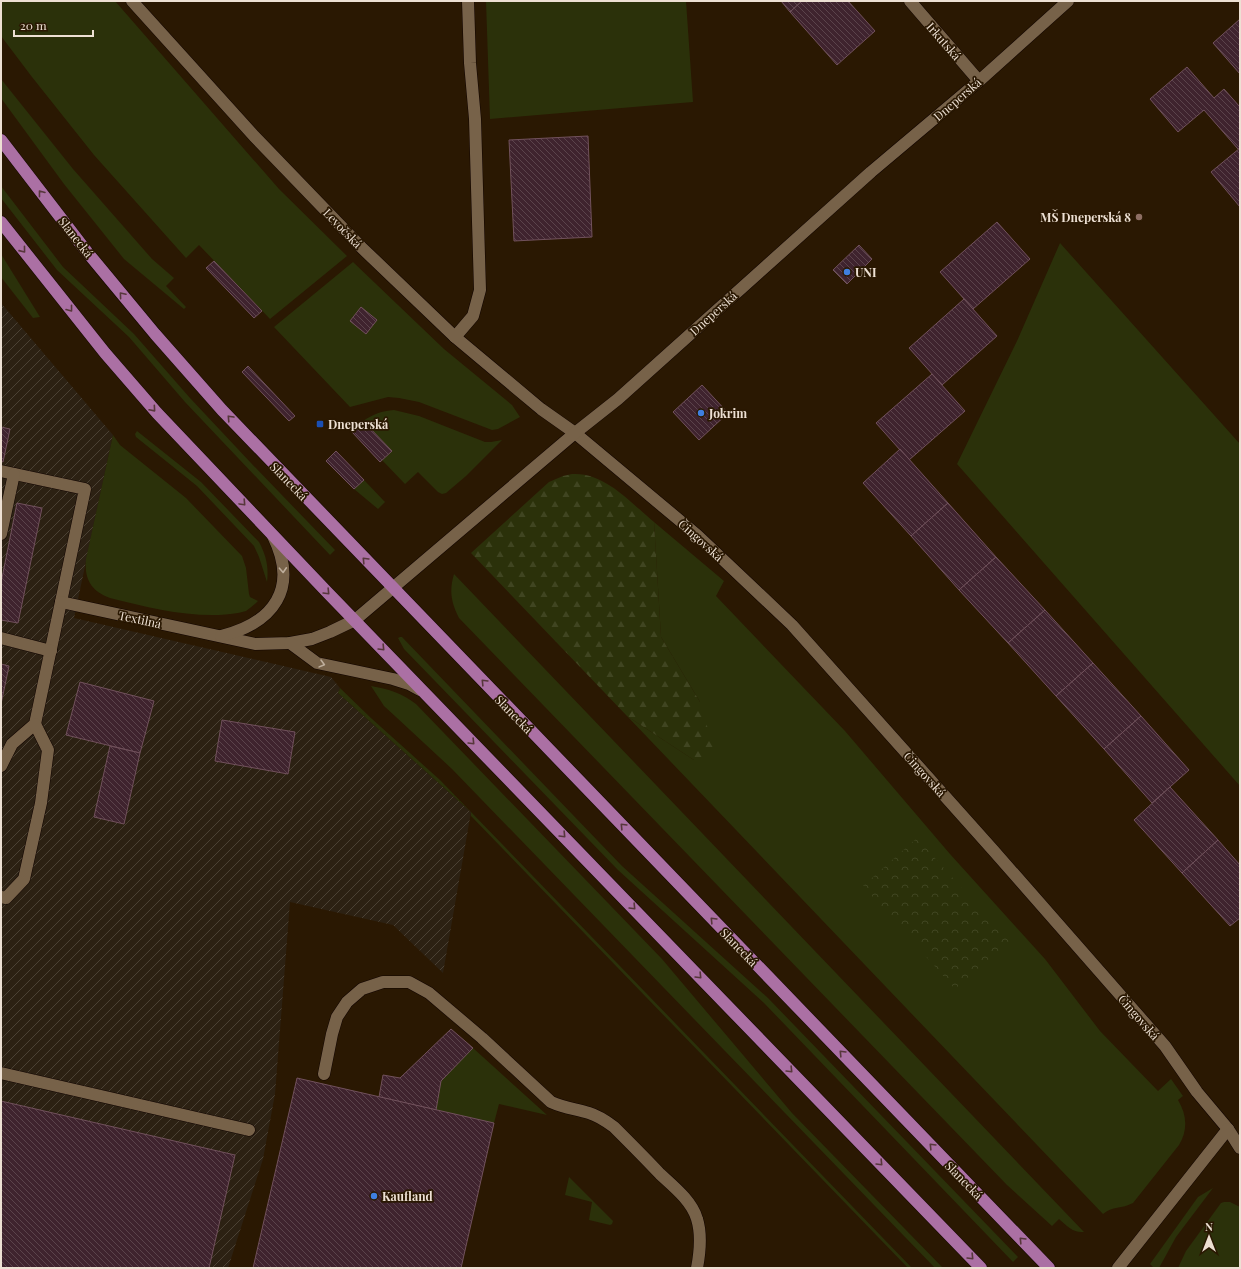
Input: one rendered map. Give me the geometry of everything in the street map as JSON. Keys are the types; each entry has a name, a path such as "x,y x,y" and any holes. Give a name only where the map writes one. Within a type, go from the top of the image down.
{"main road":[{"name":"Slanecká","path":"1,140 87,252 160,340 226,415 1049,1268"},
{"path":"1,222 119,369 157,413 981,1268"}],"street":[{"name":"Levočská","path":"132,1 254,136 361,247 455,337 541,409 575,433"},
{"path":"455,337 473,316 480,290 475,119 470,63 468,1"},
{"name":"Irkutská","path":"910,1 979,80"},
{"name":"Dneperská","path":"355,620 618,398 871,172 979,80 1068,1"},
{"name":"Čingovská","path":"575,433 697,535 792,625 988,844 1165,1046 1197,1092 1228,1129 1240,1148"},
{"path":"1,471 85,489 36,724 48,750 41,803 24,879 6,898 1,897"},
{"path":"1,534 14,474"},
{"name":"Textilná","path":"218,637 233,633 257,622 273,608 276,603 282,585 283,568 280,550 271,533"},
{"name":"Textilná","path":"61,602 255,644 290,643 319,637 355,620"},
{"path":"1,638 51,651"},
{"path":"290,643 317,663 394,679 410,684 425,692"},
{"path":"1,766 12,744 36,724"},
{"path":"324,1074 337,1017 347,1002 362,989 383,982 410,982 429,993 477,1033 551,1102 602,1118 614,1127 689,1204 697,1218 700,1234 699,1253 696,1268"},
{"path":"1,1073 249,1130"},
{"path":"1118,1268 1228,1129"}],"shaded area":[{"path":"1,303 113,435 74,618 331,677 340,688 338,693 471,812 443,973 393,925 290,902 275,1094 263,1159 228,1268 1,1268"}],"green space":[{"path":"1,1 115,1 279,189 347,256 270,319 199,245 186,258 94,155 1,36"},
{"path":"486,1 686,1 693,102 490,119"},
{"path":"1,79 73,169 152,259 174,278 166,286 186,307 184,309 124,259 64,184 1,98"},
{"path":"1,186 63,267 134,334 190,398 335,550 330,555 185,402 129,337 57,270 1,198"},
{"path":"1060,243 1240,444 1240,786 957,464 1017,341"},
{"path":"1,254 40,317 33,318 1,277"},
{"path":"353,262 444,349 512,405 520,417 498,429 492,430 419,402 399,398 388,397 350,407 274,327"},
{"path":"394,410 419,416 485,442 502,440 466,476 446,493 442,494 438,492 418,472 405,484 382,460 392,451 363,421 378,413"},
{"path":"137,431 201,482 259,542 268,571 267,582 254,546 197,486 136,437 135,434"},
{"path":"113,435 120,445 186,498 242,556 246,568 250,597 258,601 246,611 232,614 205,615 164,610 110,598 98,592 90,583 86,573 86,559"},
{"path":"572,474 596,478 606,483 627,498 654,522 661,637 700,702 715,753 694,760 627,716 471,553 549,482"},
{"path":"364,480 385,502 378,509 354,489"},
{"path":"654,522 724,581 716,596 845,731 950,854 1045,959 1100,1031 1158,1091 1171,1079 1183,1096 1178,1100 1185,1117 1185,1128 1182,1139 1179,1145 1133,1203 1106,1211 1103,1214 627,716 694,760 700,702 661,637"},
{"path":"454,574 1084,1232 1073,1230 1059,1219 1052,1226 1007,1185 459,618 454,607 451,591"},
{"path":"402,637 622,866 768,998 1018,1257 1013,1262 764,1003 618,870 404,649 398,638"},
{"path":"371,686 395,692 416,704 662,959 792,1113 943,1268 935,1268 452,769 384,706"},
{"path":"340,688 440,780 471,812 338,693"},
{"path":"471,812 912,1268 908,1268 471,816"},
{"path":"917,838 1009,941 955,989 863,886"},
{"path":"473,1048 547,1115 499,1104 494,1123 436,1110 441,1081"},
{"path":"569,1177 613,1221 612,1224 610,1225 589,1220 592,1202 565,1195"},
{"path":"1213,1188 1176,1237 1159,1268 1154,1268 1150,1264 1198,1197"},
{"path":"1230,1202 1240,1207 1240,1268 1178,1268 1186,1251 1221,1203"}],"building":[{"path":"781,1 802,1 790,12"},
{"path":"802,1 848,1 875,31 837,65 790,12"},
{"path":"1240,19 1240,74 1213,43"},
{"path":"1187,67 1214,98 1224,89 1240,107 1240,148 1238,149 1204,110 1178,132 1150,99"},
{"path":"588,136 592,237 514,241 509,140"},
{"path":"1240,148 1240,207 1211,172"},
{"path":"997,222 1030,259 973,309 940,272"},
{"path":"859,245 872,259 847,284 833,270"},
{"path":"214,261 262,311 254,318 206,268"},
{"path":"964,299 997,336 942,385 909,348"},
{"path":"361,307 377,320 366,334 350,321"},
{"path":"248,366 295,416 289,421 242,372"},
{"path":"932,374 965,411 909,460 876,423"},
{"path":"702,385 728,413 699,440 673,412"},
{"path":"363,421 392,451 380,462 352,432"},
{"path":"1,427 10,429 3,462 1,461"},
{"path":"900,449 948,503 911,536 863,483"},
{"path":"336,451 364,480 354,489 326,461"},
{"path":"17,503 42,508 18,623 1,620 1,583"},
{"path":"948,503 996,557 959,590 911,536"},
{"path":"996,557 1045,610 1008,643 959,590"},
{"path":"1045,610 1093,663 1056,696 1008,643"},
{"path":"1093,663 1141,716 1104,749 1056,696"},
{"path":"1,664 9,666 1,704"},
{"path":"80,682 154,701 140,753 66,735"},
{"path":"1141,716 1189,770 1152,803 1104,749"},
{"path":"222,720 295,732 288,774 215,761"},
{"path":"110,746 140,753 124,824 94,817"},
{"path":"1170,787 1218,840 1182,873 1134,820"},
{"path":"1218,840 1240,865 1240,918 1230,926 1182,873"},
{"path":"451,1029 473,1048 441,1081 436,1110 379,1097 383,1075 400,1078"},
{"name":"Kaufland","path":"297,1078 494,1123 461,1268 253,1268"},
{"path":"1,1101 235,1155 209,1268 1,1268"}],"place":[{"name":"MŠ Dneperská 8","path":"1139,217"},
{"name":"UNI","path":"847,272"},
{"name":"Jokrim","path":"701,413"},
{"name":"Dneperská","path":"320,424"},
{"name":"Kaufland","path":"374,1196"}]}
